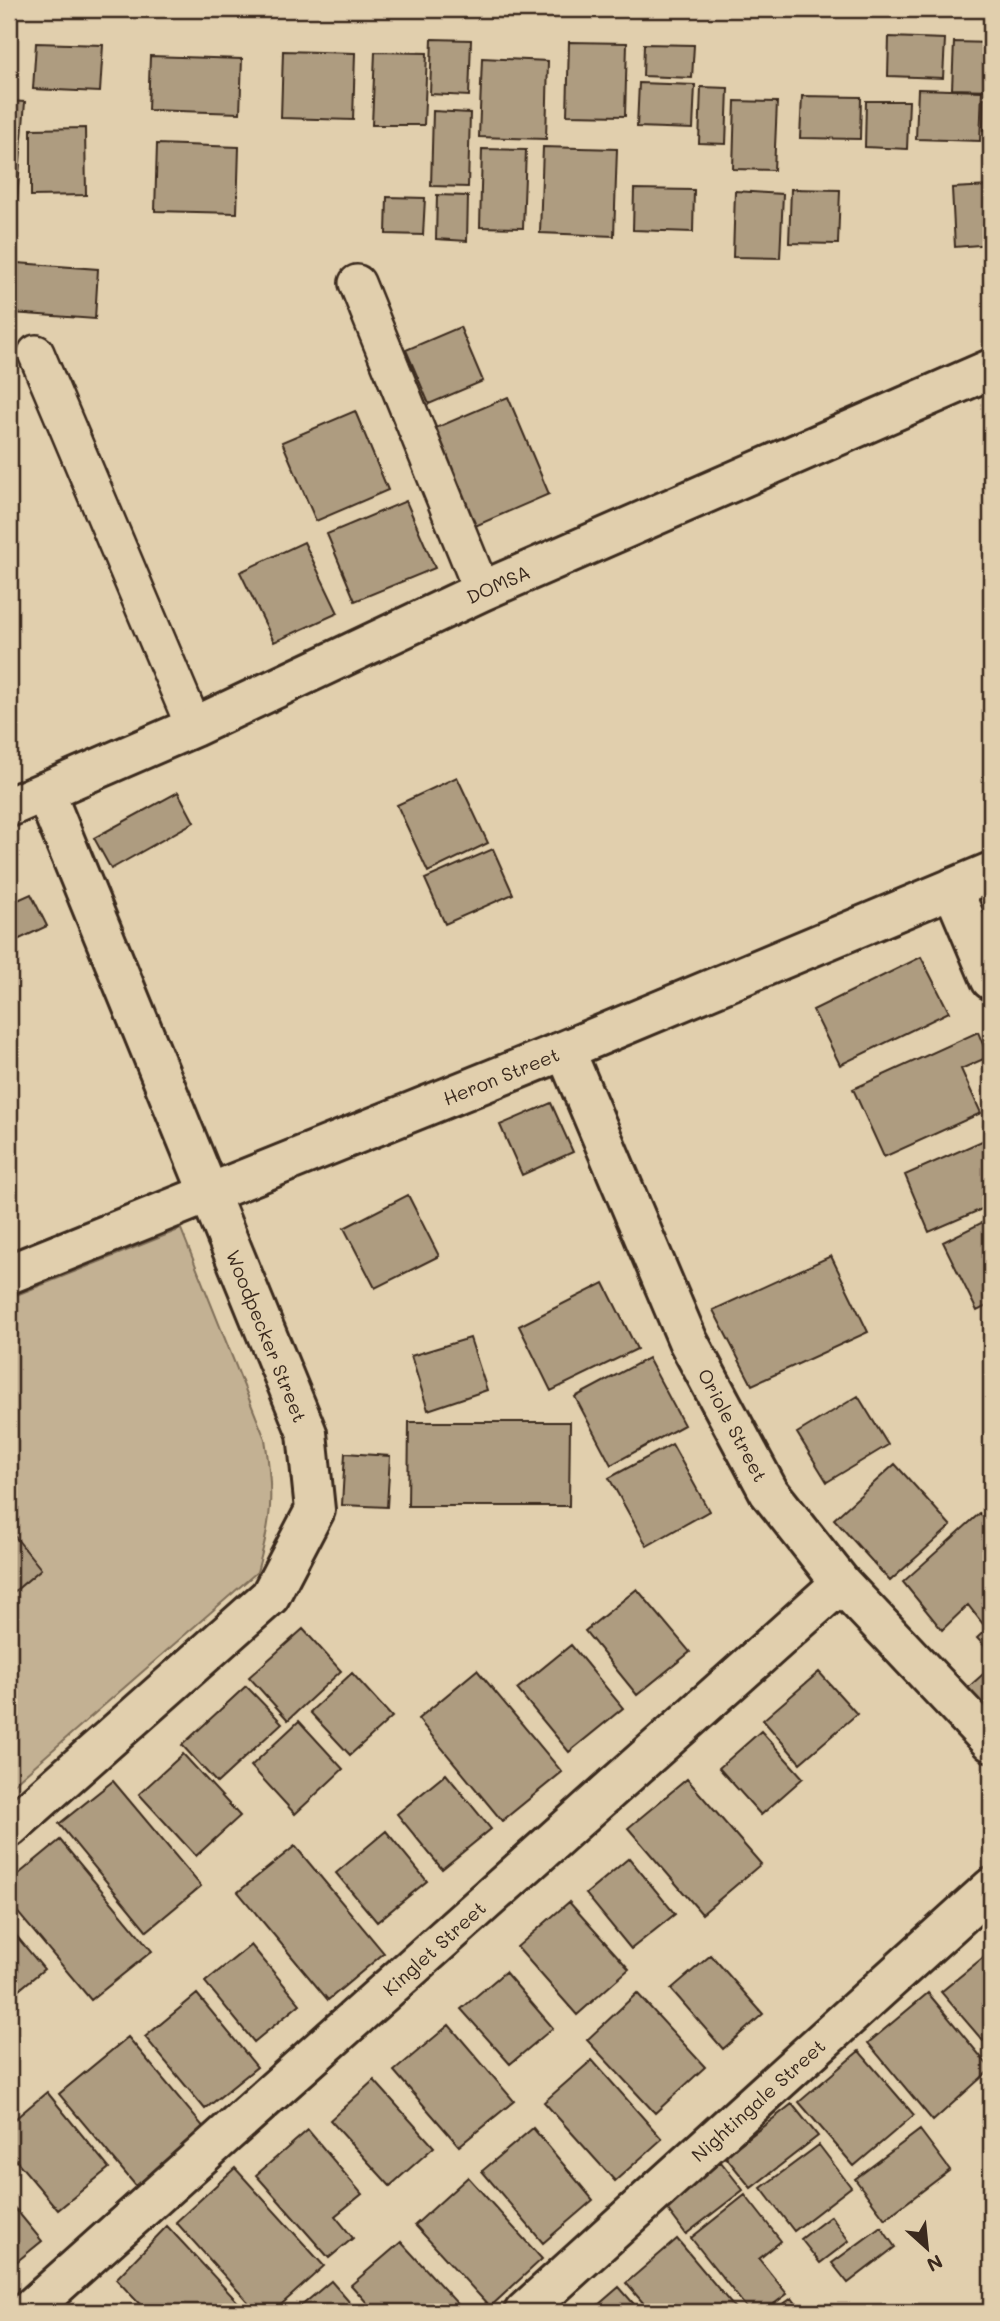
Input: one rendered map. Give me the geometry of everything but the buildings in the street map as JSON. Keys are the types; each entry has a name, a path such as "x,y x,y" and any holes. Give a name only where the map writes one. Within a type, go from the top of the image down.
{"street":[{"name":"DOMSA","path":"9,807 194,727 482,591 991,369"},
{"name":"Woodpecker Street","path":"9,1828 270,1597 315,1510 307,1433 45,792"},
{"name":"Heron Street","path":"9,1274 565,1050 991,872"},
{"path":"952,888 991,980"},
{"name":"Oriole Street","path":"565,1050 688,1341 769,1492 841,1583 991,1742"},
{"name":"Kinglet Street","path":"27,2312 841,1583"},
{"name":"Nightingale Street","path":"524,2312 991,1888"}],"lane":[{"path":"357,283 482,591"},
{"path":"36,353 194,727"}],"shaded area":[{"path":"181,1229 265,1439 270,1476 270,1506 257,1572 9,1788 9,1298"}]}
